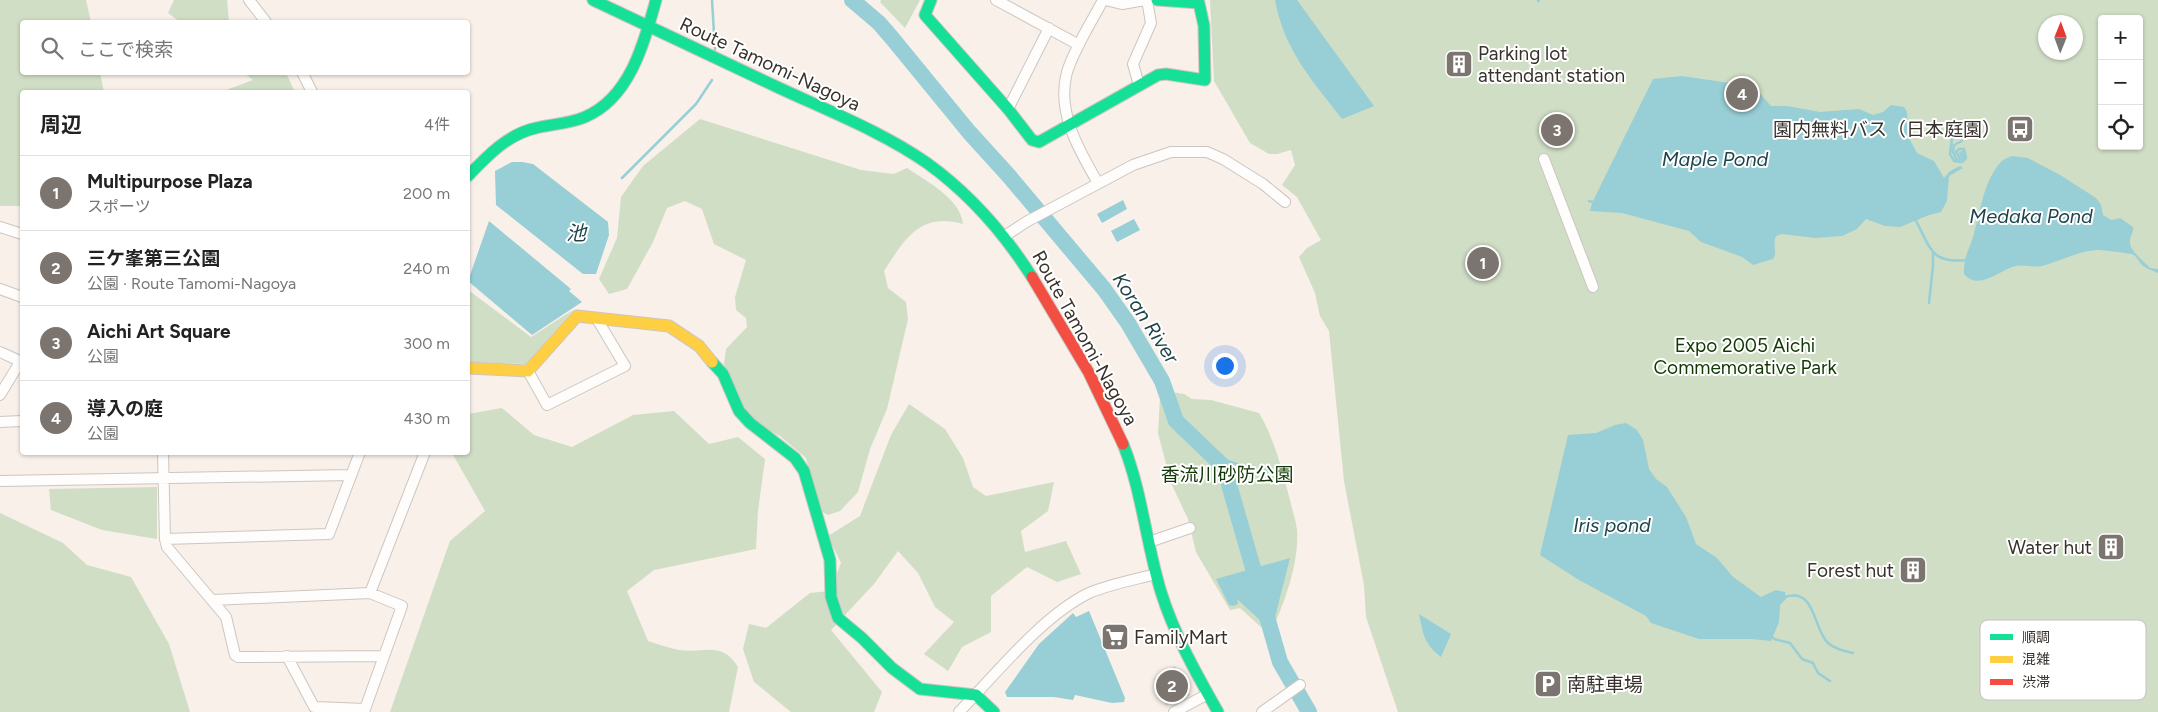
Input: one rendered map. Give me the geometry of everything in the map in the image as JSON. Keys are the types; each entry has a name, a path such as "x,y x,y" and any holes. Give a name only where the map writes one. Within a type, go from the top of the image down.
{"street":[{"path":"249,0 264,20"},
{"name":"Route Tamomi-Nagoya","path":"593,0 723,60 893,143 928,164 959,189 1005,236 1038,284 1104,400 1138,482 1156,574 1169,616 1181,644 1218,712"},
{"path":"470,174 489,153 511,136 535,128 575,121 593,114 608,104 628,77 649,27 656,0"},
{"path":"932,0 925,15 1008,109 1032,140 1039,142 1158,75 1166,74 1205,80 1204,26 1199,3 1157,0"},
{"path":"996,0 1079,45"},
{"path":"1098,183 1069,126 1065,104 1067,73 1079,45 1104,0 1122,4 1146,0 1151,23 1133,64 1139,85"},
{"path":"1008,109 1049,28"},
{"path":"304,75 311,90"},
{"path":"1005,236 1026,222 1098,183 1153,157 1171,152 1206,152 1240,169 1285,202"},
{"path":"1544,160 1593,287"},
{"path":"0,226 20,233"},
{"path":"0,289 20,296"},
{"path":"470,368 528,370 577,316 669,326 699,346 723,374 739,411 750,423 795,458 804,471 830,560 831,597 836,615 892,668 920,689 976,695 994,712"},
{"path":"528,370 547,404 625,366 597,319"},
{"path":"0,352 20,362"},
{"path":"0,395 20,364"},
{"path":"0,422 20,421"},
{"path":"164,455 165,539 167,547 226,617 235,655 238,657 384,656"},
{"path":"165,539 329,534 359,455"},
{"path":"370,593 424,455"},
{"path":"0,481 351,475"},
{"path":"1149,542 1190,528"},
{"path":"959,712 1047,621 1075,601 1109,586 1156,574"},
{"path":"213,600 370,593 402,606 365,709 314,707 286,656"},
{"path":"1262,712 1300,684"},
{"path":"1174,712 1208,694"}],"green space":[{"path":"0,0 86,0 91,20 20,20 20,75 100,75 104,90 20,90 20,206 0,206"},
{"path":"174,0 227,0 229,20 177,20 168,13"},
{"path":"881,0 920,0 905,28 880,2"},
{"name":"Expo 2005 Aichi Commemorative Park","path":"1210,0 2158,0 2158,712 1398,712 1366,617 1364,585 1344,481 1329,331 1320,316 1315,293 1299,257 1307,248 1321,240 1297,197 1282,185 1295,165 1291,150 1269,154 1250,143 1214,81"},
{"path":"247,75 287,75 294,90 226,90 253,80"},
{"path":"700,119 861,170 894,174 907,168 933,185 949,199 961,215 963,224 948,221 935,222 915,231 899,248 884,271 888,288 906,302 908,319 887,409 870,449 858,492 840,511 828,515 819,510 806,458 780,436 759,426 746,416 724,364 726,349 747,327 746,318 736,310 735,297 746,260 714,244 702,209 685,201 667,208 653,242 627,289 609,294 599,279 617,238 621,197 643,166"},
{"path":"470,291 531,337 573,310 526,364 470,362"},
{"name":"香流川砂防公園","path":"1171,392 1184,394 1192,399 1211,400 1259,413 1265,423 1281,466 1297,530 1296,553 1291,578 1275,623 1261,627 1240,608 1230,610 1196,552 1188,519 1171,483 1158,433 1160,397"},
{"path":"909,404 945,429 963,458 973,487 986,496 1054,482 1048,511 1021,531 1025,552 1066,541 1081,574 1057,582 1027,567 991,596 991,632 962,647 948,671 924,654 954,622 935,607 918,573 898,551 874,584 831,630 882,692 874,712 791,712 754,682 743,649 749,624 766,628 810,593 830,591 841,563 828,536 860,516 891,435"},
{"path":"502,408 534,435 572,447 633,415 674,411 709,444 738,437 765,459 758,511 756,549 654,570 627,591 648,641 679,650 718,651 732,659 738,667 729,712 390,712 450,541 485,511 453,455 470,455 470,414"},
{"path":"157,487 157,539 102,530 51,510 49,489"},
{"path":"0,513 63,543 87,565 131,577 169,644 190,712 0,712"},
{"path":"1175,666 1190,695 1184,700 1166,705 1154,679"}],"water":[{"path":"1275,0 1297,0 1374,106 1342,119 1310,77 1292,49 1279,18"},
{"name":"Maple Pond","path":"1682,76 1750,86 1753,89 1755,88 1771,106 1787,106 1820,112 1859,109 1873,115 1883,112 1891,105 1904,107 1907,112 1908,136 1917,153 1934,161 1944,178 1950,171 1960,166 1963,168 1949,176 1947,201 1941,212 1900,227 1885,226 1866,219 1857,229 1842,236 1815,238 1782,234 1776,236 1773,259 1753,265 1742,257 1701,242 1689,231 1622,213 1590,211 1592,203 1653,79"},
{"name":"Medaka Pond","path":"2012,156 2028,158 2060,175 2096,198 2101,205 2103,215 2111,220 2120,218 2133,227 2130,241 2132,249 2150,268 2158,269 2158,273 2143,266 2132,254 2097,250 2076,254 2042,266 2016,266 1983,280 1976,281 1970,279 1964,274 1965,262 1989,180 1999,164"},
{"name":"池","path":"512,162 533,164 608,222 609,235 596,274 583,274 496,205 495,171"},
{"path":"1123,200 1127,209 1102,223 1097,214"},
{"path":"1134,219 1140,230 1117,242 1111,231"},
{"path":"489,221 571,289 569,291 582,302 532,335 470,283 470,275"},
{"name":"Iris pond","path":"1626,423 1637,430 1643,440 1649,469 1656,479 1667,487 1686,517 1696,544 1717,558 1733,577 1761,597 1776,590 1785,592 1786,599 1780,605 1779,622 1771,641 1699,639 1651,623 1646,616 1579,580 1540,555 1568,435 1596,433 1615,425"},
{"path":"1290,558 1274,621 1263,623 1237,599 1238,604 1229,605 1216,579"},
{"path":"1089,611 1125,698 1124,702 1112,703 1075,695 1073,700 1054,697 1007,697 1005,692 1039,644 1073,613 1076,617"},
{"path":"1419,614 1451,634 1441,657 1431,648 1425,638"}],"waterway":[{"path":"712,0 715,50"},
{"name":"Koran River","path":"852,0 879,23 969,132 1009,176 1104,289 1128,323 1162,381 1176,421 1224,467 1280,662 1309,712"},
{"path":"622,178 696,104 712,80"},
{"path":"1960,153 1962,152 1962,155 1959,157 1956,152 1959,149 1964,149 1966,158 1962,162 1954,161 1950,154 1952,139 1958,136 1980,134"},
{"path":"1962,141 1954,145 1953,152 1956,159 1959,160 1964,157 1965,153"},
{"path":"1589,201 1596,203"},
{"path":"1915,219 1933,252 1946,259 1955,261 1967,260"},
{"path":"1929,303 1933,253"},
{"path":"1212,456 1255,470 1285,472"},
{"path":"1785,597 1795,596 1803,598 1808,603 1823,637 1828,643 1833,647 1853,653"},
{"path":"1771,635 1774,639 1790,643 1802,659 1813,663 1818,673 1830,681"}],"traffic: fast":[{"path":"593,0 853,122 909,151 943,175 972,201 1010,245 1032,277"},
{"path":"470,174 490,154 516,135 536,128 567,123 585,117 613,97 633,68 656,0"},
{"path":"931,0 925,15 1008,109 1032,140 1039,142 1158,75 1166,74 1205,80 1204,26 1199,3 1157,0"},
{"path":"712,362 723,374 739,411 750,423 795,458 804,471 830,560 831,597 838,618 862,638 892,668 920,689 976,695 994,712"},
{"path":"1123,444 1135,480 1156,574 1166,608 1186,653 1218,712"}],"traffic: slow":[{"path":"470,368 528,371 577,316 669,326 699,346 712,362"}],"traffic: jam":[{"path":"1032,277 1089,373 1123,444"}],"place":[{"name":"Parking lot attendant station","path":"1459,64"},
{"name":"導入の庭","path":"1742,94"},
{"name":"園内無料バス（日本庭園）","path":"2020,129"},
{"name":"Aichi Art Square","path":"1557,130"},
{"name":"Multipurpose Plaza","path":"1483,263"},
{"name":"Water hut","path":"2111,547"},
{"name":"Forest hut","path":"1913,570"},
{"name":"FamilyMart","path":"1115,637"},
{"name":"南駐車場","path":"1548,684"},
{"name":"三ケ峯第三公園","path":"1172,686"}]}
